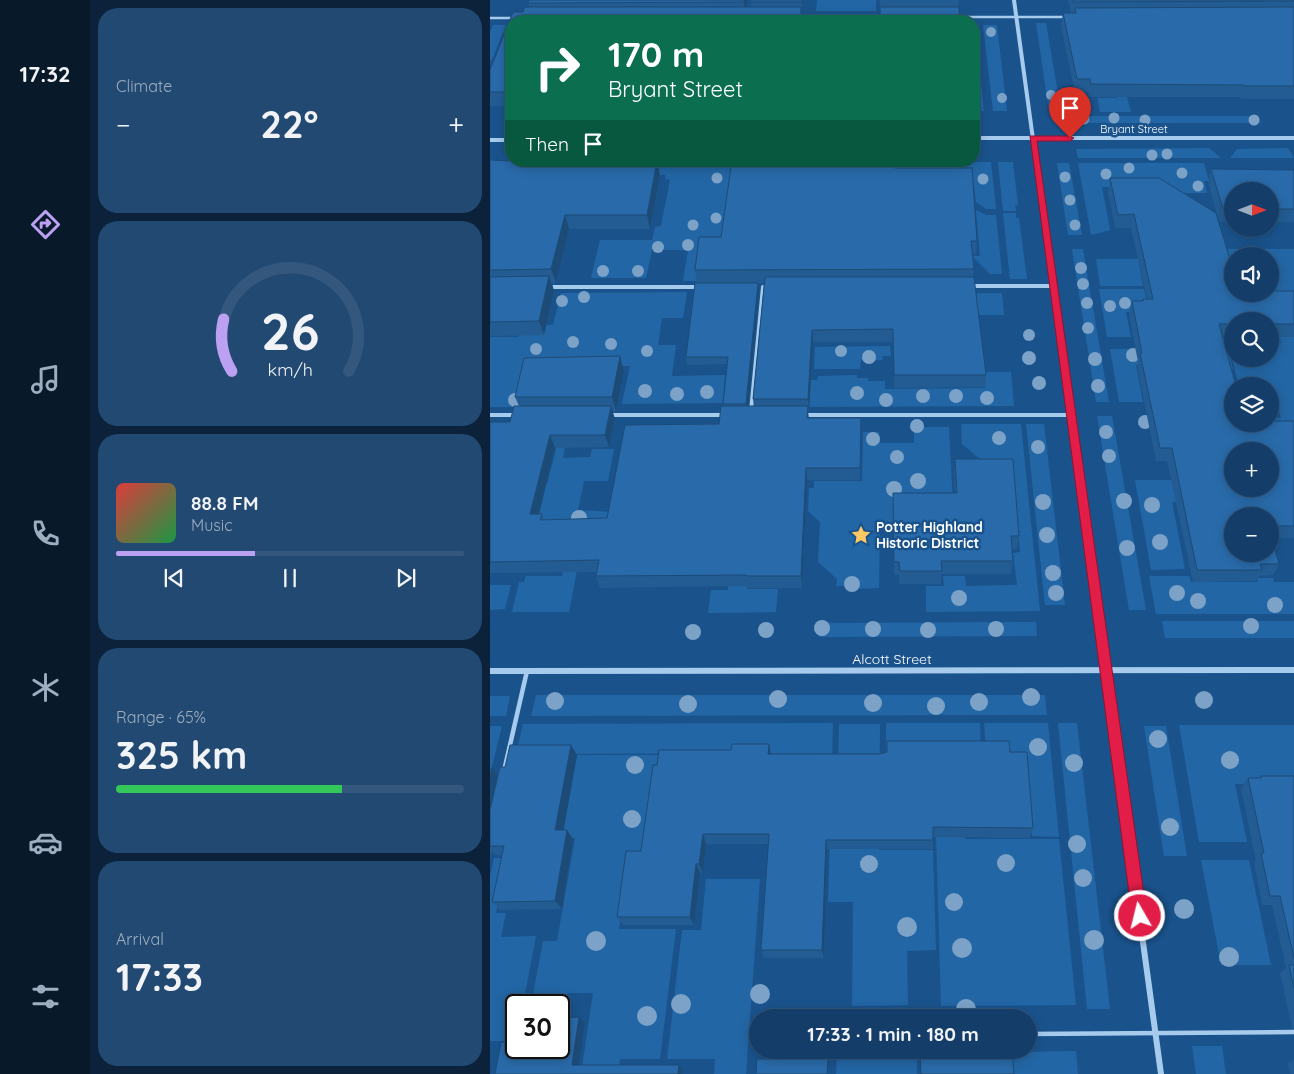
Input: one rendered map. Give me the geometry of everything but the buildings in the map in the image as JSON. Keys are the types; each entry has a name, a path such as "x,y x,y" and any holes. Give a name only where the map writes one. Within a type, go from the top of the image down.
{"street":[{"path":"1014,0 1161,1074"},
{"name":"Bryant Street","path":"980,138 1294,138"},
{"path":"490,140 505,140"},
{"name":"Alcott Street","path":"490,671 1294,670"}],"lane":[{"path":"980,17 1069,17"},
{"path":"490,18 505,18"},
{"path":"970,286 1053,286"},
{"path":"548,287 704,287"},
{"path":"751,415 763,287 772,287"},
{"path":"490,415 519,415"},
{"path":"606,415 732,415"},
{"path":"799,415 1071,415"},
{"path":"503,777 527,671"},
{"path":"1037,1034 1294,1032"}],"shaded area":[{"path":"817,0 876,0 876,11 816,11"},
{"path":"1036,23 1046,23 1061,111 1049,111"},
{"path":"493,25 505,25 492,60 490,60 490,32"},
{"path":"983,25 997,25 1007,111 993,111"},
{"path":"1109,61 1117,61 1131,112 1100,112 1097,98 1117,98"},
{"path":"980,72 984,111 980,111"},
{"path":"1071,116 1258,116 1261,123 1073,123"},
{"path":"1209,148 1221,158 1078,158 1076,149"},
{"path":"1288,148 1294,158 1230,158 1237,149"},
{"path":"980,162 991,162 996,209 986,209 976,202 973,178 909,178 871,167 980,167"},
{"path":"998,162 1013,162 1018,205 1015,205 1016,211 1003,211"},
{"path":"1057,163 1069,163 1082,235 1068,235"},
{"path":"1078,163 1204,163 1209,181 1204,181 1207,193 1169,193 1167,187 1102,187 1110,230 1091,235"},
{"path":"656,167 751,167 724,281 683,281 688,250 652,250 646,278 591,278 600,240 652,240 655,227 661,226 670,180 665,179 666,175 654,175"},
{"path":"976,210 986,215 996,215 1002,274 990,274 972,256 980,256"},
{"path":"1003,213 1016,213 1016,218 1019,218 1027,279 1010,279"},
{"path":"1072,249 1083,249 1109,402 1096,402"},
{"path":"1220,249 1224,249 1224,264"},
{"path":"1279,249 1294,249 1294,304 1235,304 1234,302 1279,302"},
{"path":"1096,259 1138,259 1143,286 1100,286"},
{"path":"1099,289 1144,289 1146,298 1157,298 1137,312 1126,312 1131,337 1107,337"},
{"path":"687,292 683,318 662,318 658,345 676,345 672,376 725,375 723,403 622,404 630,366 589,366 524,374 515,407 490,407 490,337 518,337 522,325 553,325 561,293"},
{"path":"1002,293 1004,315 978,315 907,294"},
{"path":"1270,306 1294,306 1294,461 1275,432 1279,432 1279,418 1281,418 1279,411 1279,377 1237,377 1234,367 1279,367 1279,343 1281,343 1279,336 1279,312 1272,312"},
{"path":"890,346 891,356 883,356 882,360 861,360 860,369 814,369 815,347"},
{"path":"1110,349 1224,349 1224,367 1232,367 1233,369 1172,369 1170,365 1136,365 1143,402 1119,402"},
{"path":"984,372 1011,372 1014,406 783,407 785,380 817,380 818,376 857,375 857,378 868,378 868,381 885,381 885,389 985,388"},
{"path":"1097,416 1112,416 1146,610 1129,610"},
{"path":"961,424 1021,424 1040,611 926,612 926,586 944,586 943,576 965,576 966,586 1017,585 1013,553 1020,552 1013,471 994,471 962,444"},
{"path":"1026,424 1044,424 1065,605 1045,605"},
{"path":"914,427 949,427 953,506 908,523 880,523 879,588 856,589 855,586 836,586 837,579 818,562 820,522 808,511 809,488 814,488 814,481 862,481 863,432 879,432 880,443 914,443"},
{"path":"558,441 566,441 563,458 590,457 592,449 614,449 608,481 584,481 578,510 613,512 578,565 569,612 512,612 519,582 524,582 526,576 562,576 573,522 530,522 513,484 547,484"},
{"path":"1135,480 1224,480 1224,497 1270,497 1270,507 1224,507 1224,511 1211,502 1172,502 1185,569 1151,570"},
{"path":"751,547 747,589 778,589 776,612 708,613 711,590 728,590 729,579"},
{"path":"1149,576 1189,576 1191,582 1258,582 1257,578 1273,578 1274,582 1294,582 1294,614 1156,614"},
{"path":"490,585 511,585 505,609 490,610"},
{"path":"1162,621 1294,621 1294,638 1165,638"},
{"path":"1036,622 1037,636 819,637 820,623"},
{"path":"536,695 1045,695 1047,715 531,716"},
{"path":"490,696 510,696 506,716 490,716"},
{"path":"833,723 832,762 772,763 773,753 516,754 523,724"},
{"path":"886,723 980,723 981,749 886,750"},
{"path":"984,723 1048,723 1059,837 1032,836 1026,763 986,751"},
{"path":"1058,723 1077,723 1110,1009 1087,1009"},
{"path":"839,724 880,724 879,850 933,850 936,950 907,951 908,1005 852,1006 853,902 828,902 832,773 838,772"},
{"path":"1179,725 1294,725 1294,784 1235,784 1247,842 1199,842"},
{"path":"490,726 502,726 490,774"},
{"path":"1144,726 1166,726 1187,856 1164,856"},
{"path":"577,755 662,755 644,853 630,854 619,929 676,929 660,1059 620,1059 618,1074 581,1074 593,993 533,994 543,941 557,941 575,838 562,837"},
{"path":"934,766 961,766 965,839 1059,839 1076,1005 941,1006"},
{"path":"494,858 507,858 496,913 506,913 501,937 536,936 525,994 505,994 505,1041 490,1041 490,876"},
{"path":"1201,860 1249,860 1271,965 1221,965"},
{"path":"706,879 760,879 751,1009 749,1009 746,1074 714,1074 715,1059 667,1059 682,930 701,930"},
{"path":"1192,1046 1222,1046 1226,1074 1196,1074"},
{"path":"1076,1051 1078,1074 1014,1074 1013,1059 1037,1059 1037,1052"},
{"path":"837,1059 917,1059 917,1074 836,1074"}],"place":[{"name":"Potter Highland Historic District","path":"861,535"}],"route":[{"path":"1070,138 1033,138 1140,916"}]}
